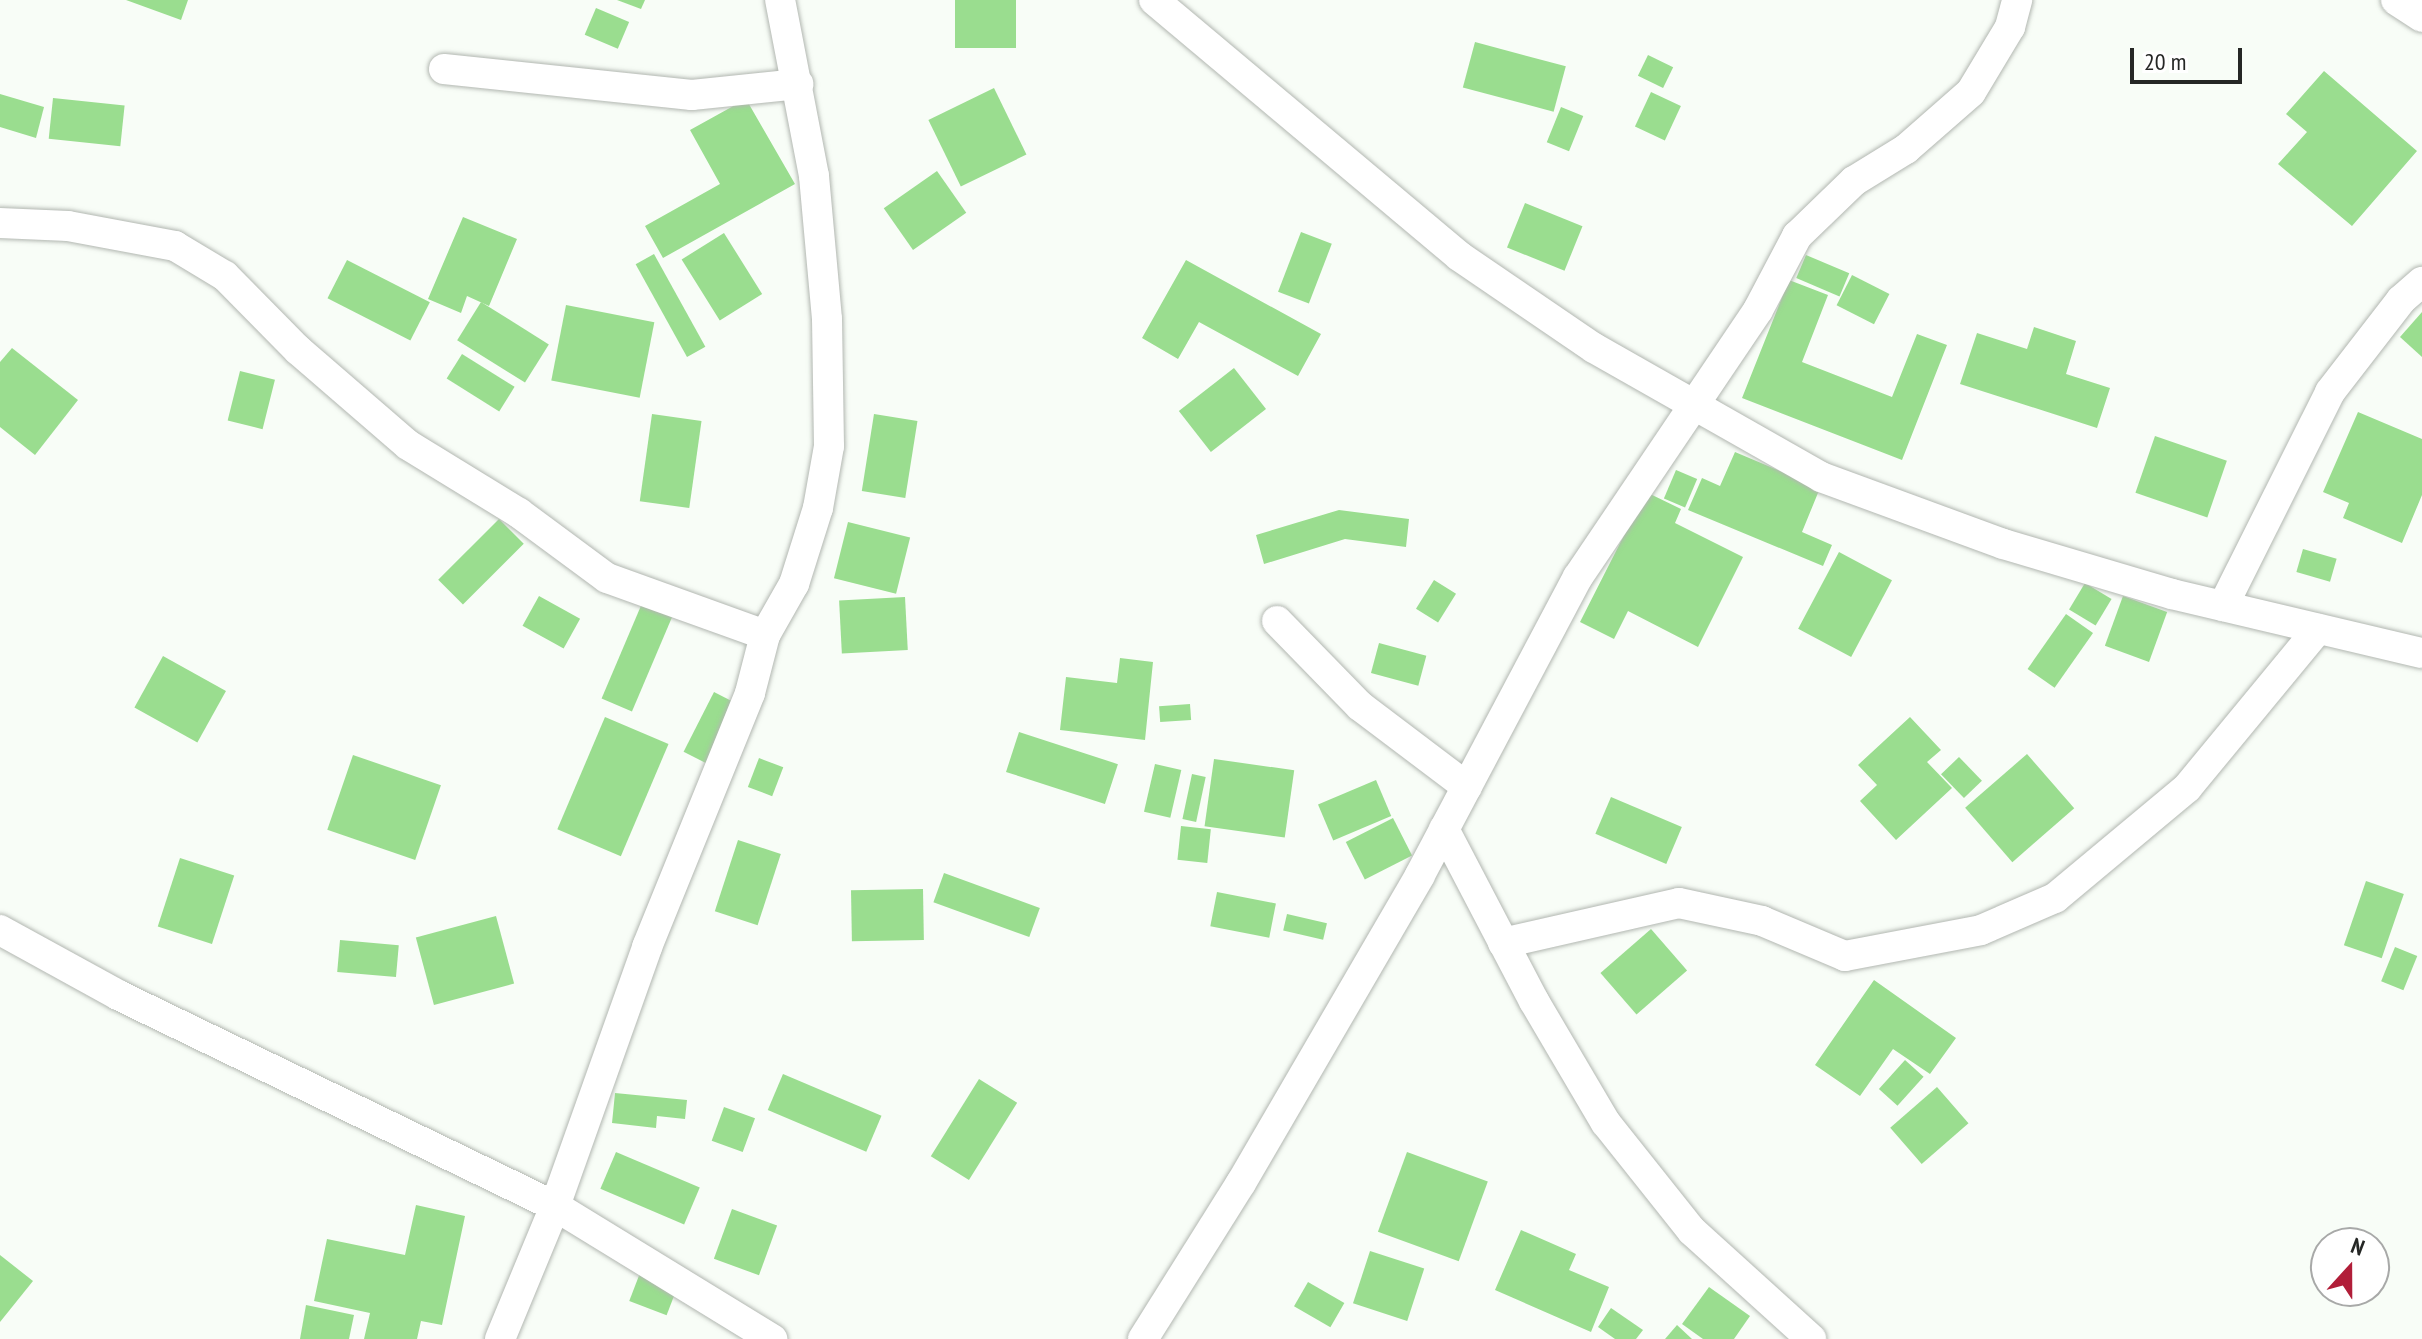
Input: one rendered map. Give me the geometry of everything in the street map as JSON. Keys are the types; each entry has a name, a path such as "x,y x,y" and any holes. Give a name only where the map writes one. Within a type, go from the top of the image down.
{"street":[{"path":"500,1339 555,1206 647,947 750,693 765,635 794,584 818,508 829,446 827,319 814,176 780,0"},
{"path":"1154,0 1459,256 1594,348 1821,477 2003,544 2223,606 2422,653"},
{"path":"1143,1339 1241,1183 1444,829 1578,577 1691,405 1758,310 1797,236 1854,181 1906,149 1971,92 2010,27 2017,0"},
{"path":"2396,0 2422,17"},
{"path":"444,69 692,95 798,84"},
{"path":"0,223 68,226 175,246 225,276 298,350 408,445 519,513 607,578 765,635"},
{"path":"2223,606 2330,392 2401,300 2422,282"},
{"path":"1277,621 1360,706 1467,787"},
{"path":"1503,943 1679,903 1762,921 1845,956 1981,930 2055,898 2187,788 2318,629"},
{"path":"1444,829 1503,943 1606,1123 1692,1231 1811,1339"},
{"path":"0,930 118,995 555,1206 772,1339"}],"building":[{"path":"126,0 188,0 181,20"},
{"path":"617,0 645,0 641,9"},
{"path":"955,0 1016,0 1016,48 955,48"},
{"path":"596,8 629,22 618,49 585,35"},
{"path":"1475,42 1566,66 1554,112 1463,87"},
{"path":"1648,55 1673,67 1663,88 1638,76"},
{"path":"2324,71 2417,151 2352,226 2278,164 2307,132 2286,114"},
{"path":"994,88 1026,155 961,187 928,120"},
{"path":"1651,92 1681,106 1665,140 1635,126"},
{"path":"0,94 44,107 36,138 0,127"},
{"path":"53,98 125,106 120,146 49,139"},
{"path":"746,99 795,184 663,258 645,226 720,184 690,130"},
{"path":"1561,107 1583,116 1569,151 1547,142"},
{"path":"937,171 966,213 913,250 884,208"},
{"path":"1525,203 1582,226 1565,271 1507,248"},
{"path":"463,217 517,239 489,306 467,296 461,313 428,299"},
{"path":"1301,232 1332,244 1309,304 1278,292"},
{"path":"724,233 762,294 720,321 682,259"},
{"path":"654,254 705,347 687,357 636,264"},
{"path":"1806,255 1849,273 1839,296 1796,278"},
{"path":"347,260 430,302 410,341 327,298"},
{"path":"1186,260 1321,334 1298,376 1199,322 1178,359 1142,338"},
{"path":"1852,275 1889,294 1874,324 1837,305"},
{"path":"1789,280 1828,295 1802,362 1892,397 1917,334 1947,345 1902,460 1742,398"},
{"path":"481,302 549,344 525,383 457,340"},
{"path":"566,305 654,322 640,398 551,381"},
{"path":"2422,312 2422,357 2400,337"},
{"path":"2034,327 2076,341 2066,374 2110,388 2097,428 1960,384 1977,333 2027,349"},
{"path":"12,348 78,400 35,455 0,427 0,362"},
{"path":"462,354 515,387 499,411 447,379"},
{"path":"1234,368 1266,409 1211,452 1179,411"},
{"path":"240,371 275,380 263,429 228,420"},
{"path":"2358,412 2422,439 2422,495 2402,543 2343,518 2349,503 2323,492"},
{"path":"652,414 702,421 689,508 640,501"},
{"path":"874,414 917,421 905,498 862,491"},
{"path":"2155,436 2227,461 2207,517 2135,493"},
{"path":"1735,452 1820,488 1802,532 1832,545 1823,566 1688,510 1702,478 1720,486"},
{"path":"1676,470 1697,479 1685,508 1664,499"},
{"path":"1646,492 1681,509 1675,523 1743,557 1698,647 1628,611 1614,639 1580,622"},
{"path":"1339,510 1409,519 1406,547 1345,539 1264,564 1256,535"},
{"path":"499,519 524,544 463,605 438,580"},
{"path":"848,522 910,537 896,594 834,578"},
{"path":"2303,549 2337,559 2330,582 2296,572"},
{"path":"1839,552 1892,580 1851,657 1798,629"},
{"path":"1434,580 1456,594 1438,623 1416,609"},
{"path":"2085,583 2112,599 2096,626 2069,610"},
{"path":"539,596 580,619 564,649 523,626"},
{"path":"2123,596 2167,612 2149,662 2105,646"},
{"path":"905,597 908,650 842,653 839,600"},
{"path":"643,601 673,614 632,711 602,699"},
{"path":"2066,614 2093,633 2055,688 2028,669"},
{"path":"1379,643 1426,656 1418,686 1371,673"},
{"path":"163,656 226,691 197,743 134,708"},
{"path":"1120,658 1153,662 1145,740 1060,730 1066,677 1117,683"},
{"path":"714,692 739,705 709,764 684,752"},
{"path":"1190,704 1191,720 1160,722 1159,706"},
{"path":"605,717 669,744 621,856 557,829"},
{"path":"1910,717 1941,750 1927,762 1952,788 1896,840 1860,801 1877,785 1858,765"},
{"path":"1019,732 1118,764 1105,804 1006,772"},
{"path":"2027,754 2074,808 2012,862 1965,808"},
{"path":"353,755 441,785 415,860 327,830"},
{"path":"1959,757 1982,781 1964,798 1941,774"},
{"path":"759,758 783,767 772,796 748,787"},
{"path":"1214,759 1294,770 1285,838 1205,826"},
{"path":"1155,764 1181,770 1170,818 1144,812"},
{"path":"1192,774 1206,777 1196,822 1182,819"},
{"path":"1376,780 1391,816 1333,841 1318,805"},
{"path":"1611,797 1682,827 1666,864 1595,834"},
{"path":"1393,818 1412,855 1365,879 1346,842"},
{"path":"1181,826 1211,829 1207,863 1177,860"},
{"path":"738,840 781,854 758,925 715,911"},
{"path":"180,858 234,876 212,944 158,926"},
{"path":"944,873 1040,908 1029,937 933,902"},
{"path":"2366,881 2404,894 2382,958 2344,945"},
{"path":"923,889 924,940 852,941 851,890"},
{"path":"1217,892 1276,903 1269,938 1210,926"},
{"path":"1287,914 1327,923 1323,940 1283,931"},
{"path":"496,916 514,984 434,1005 416,937"},
{"path":"1651,929 1687,971 1637,1014 1600,973"},
{"path":"340,940 399,945 396,977 337,972"},
{"path":"2395,947 2417,956 2403,990 2381,981"},
{"path":"1874,980 1956,1038 1930,1074 1893,1049 1860,1096 1815,1065"},
{"path":"1905,1060 1924,1077 1897,1106 1879,1089"},
{"path":"783,1074 881,1116 866,1152 768,1110"},
{"path":"979,1079 1017,1103 969,1180 931,1156"},
{"path":"1937,1087 1968,1123 1922,1164 1890,1128"},
{"path":"615,1093 687,1100 685,1119 657,1116 656,1128 612,1123"},
{"path":"724,1107 755,1118 743,1152 712,1141"},
{"path":"616,1152 700,1188 684,1224 600,1189"},
{"path":"1407,1152 1488,1181 1459,1261 1378,1232"},
{"path":"416,1205 465,1216 442,1325 421,1321 417,1339 364,1339 370,1313 314,1301 327,1239 405,1255"},
{"path":"732,1209 777,1225 759,1275 714,1259"},
{"path":"1521,1230 1576,1254 1569,1270 1609,1287 1591,1332 1495,1290"},
{"path":"1370,1251 1424,1269 1407,1321 1353,1303"},
{"path":"0,1255 33,1281 0,1322"},
{"path":"640,1273 677,1287 667,1315 629,1301"},
{"path":"1308,1282 1344,1303 1330,1327 1294,1306"},
{"path":"1709,1287 1750,1316 1734,1339 1703,1339 1682,1324"},
{"path":"306,1305 354,1315 349,1339 300,1339"},
{"path":"1611,1308 1643,1330 1636,1339 1615,1339 1598,1327"},
{"path":"1677,1325 1692,1339 1665,1339"}]}
